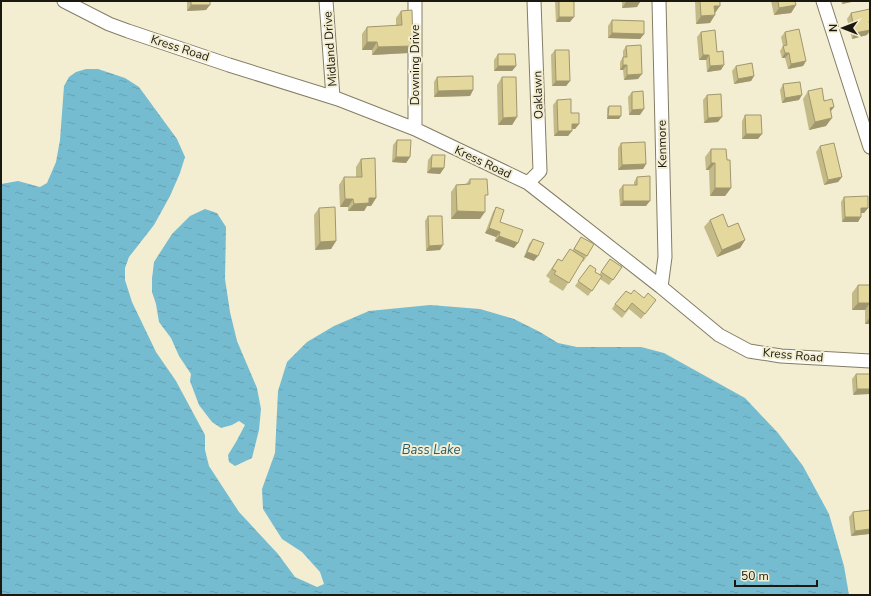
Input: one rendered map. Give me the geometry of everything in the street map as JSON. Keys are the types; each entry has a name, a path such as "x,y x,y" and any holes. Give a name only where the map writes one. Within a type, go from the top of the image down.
{"street":[{"name":"Kress Road","path":"64,1 109,24 128,31 229,65 333,97 415,129 528,183 661,287 719,335 749,351 781,356 870,360"},
{"name":"Midland Drive","path":"326,1 333,97"},
{"name":"Downing Drive","path":"415,1 415,129"},
{"name":"Oaklawn","path":"528,183 540,170 534,1"},
{"name":"Kenmore","path":"659,1 665,256 661,287"},
{"path":"823,1 870,148"}],"water":[{"name":"Bass Lake","path":"86,69 98,69 125,78 139,87 177,139 185,157 170,196 154,225 129,257 125,268 125,280 132,302 156,352 176,381 205,435 205,450 209,466 239,512 278,554 295,577 317,587 324,584 320,572 302,552 282,539 263,509 262,489 275,453 278,391 287,362 307,342 334,326 369,311 430,305 480,309 514,319 558,343 577,347 641,347 664,353 745,398 778,433 803,466 829,514 844,566 849,595 1,595 1,184 18,181 40,187 47,183 56,162 60,140 64,86 69,77 76,72"},
{"path":"205,209 217,213 226,227 225,279 230,312 237,341 257,388 261,409 259,430 252,458 235,466 229,462 228,455 245,425 239,421 221,428 212,422 199,405 190,381 191,374 179,356 171,338 159,322 152,292 154,262 172,234 190,216"}],"building":[{"path":"191,1 210,1 210,5 191,5"},
{"path":"559,1 574,1 574,17 559,17"},
{"path":"625,1 640,1 640,2 626,2"},
{"path":"700,1 720,1 720,6 714,6 715,15 701,16"},
{"path":"778,1 795,1 796,5 779,8"},
{"path":"870,9 870,30 855,33 851,13"},
{"path":"412,10 413,46 378,47 377,42 367,42 367,27 402,25 401,11"},
{"path":"612,20 644,21 644,34 612,33"},
{"path":"799,29 806,61 791,64 789,53 785,53 783,46 787,45 785,32"},
{"path":"715,30 717,52 723,51 724,65 710,66 709,55 703,55 701,32"},
{"path":"641,45 642,74 627,75 627,65 623,65 623,57 627,57 626,46"},
{"path":"555,50 569,50 570,81 556,81"},
{"path":"498,54 515,54 516,66 498,66"},
{"path":"752,63 754,76 738,79 736,66"},
{"path":"473,76 473,90 438,91 437,77"},
{"path":"502,77 516,77 517,117 503,118"},
{"path":"800,82 802,95 785,98 783,84"},
{"path":"822,88 824,101 832,99 834,107 830,108 832,118 815,122 808,91"},
{"path":"643,91 644,109 632,110 632,92"},
{"path":"721,94 722,117 708,118 707,95"},
{"path":"571,99 571,113 579,113 579,124 572,124 572,131 558,131 557,100"},
{"path":"609,106 621,106 621,116 608,116"},
{"path":"745,115 761,115 762,134 746,134"},
{"path":"397,140 411,140 410,157 396,157"},
{"path":"645,142 646,164 622,165 621,143"},
{"path":"834,143 842,177 828,180 820,146"},
{"path":"711,149 726,149 727,160 730,160 731,188 715,188 715,163 711,163"},
{"path":"432,155 445,155 444,168 431,168"},
{"path":"375,158 376,198 369,198 369,203 354,204 353,199 345,199 344,177 362,177 361,159"},
{"path":"650,176 650,201 623,201 623,185 637,185 637,177"},
{"path":"470,179 487,179 488,195 485,195 485,212 457,211 456,185 470,184"},
{"path":"868,196 868,208 861,208 861,217 845,217 844,197"},
{"path":"335,207 336,241 320,242 319,208"},
{"path":"496,207 504,210 500,222 523,230 518,243 499,236 500,232 489,228"},
{"path":"723,214 728,227 738,223 745,240 722,250 710,220"},
{"path":"428,216 442,216 443,245 429,246"},
{"path":"581,237 594,244 587,256 574,249"},
{"path":"533,239 544,243 538,256 527,252"},
{"path":"570,249 584,258 569,283 554,274 556,271 552,269 558,259 562,261"},
{"path":"610,259 622,267 613,280 601,272"},
{"path":"590,265 596,269 595,272 602,276 592,291 578,281"},
{"path":"858,285 870,285 870,303 858,303"},
{"path":"634,290 644,298 648,293 656,300 645,314 632,303 625,312 615,304 626,291 631,294"},
{"path":"856,374 870,374 870,389 857,389"},
{"path":"870,510 870,529 855,531 853,512"}]}
